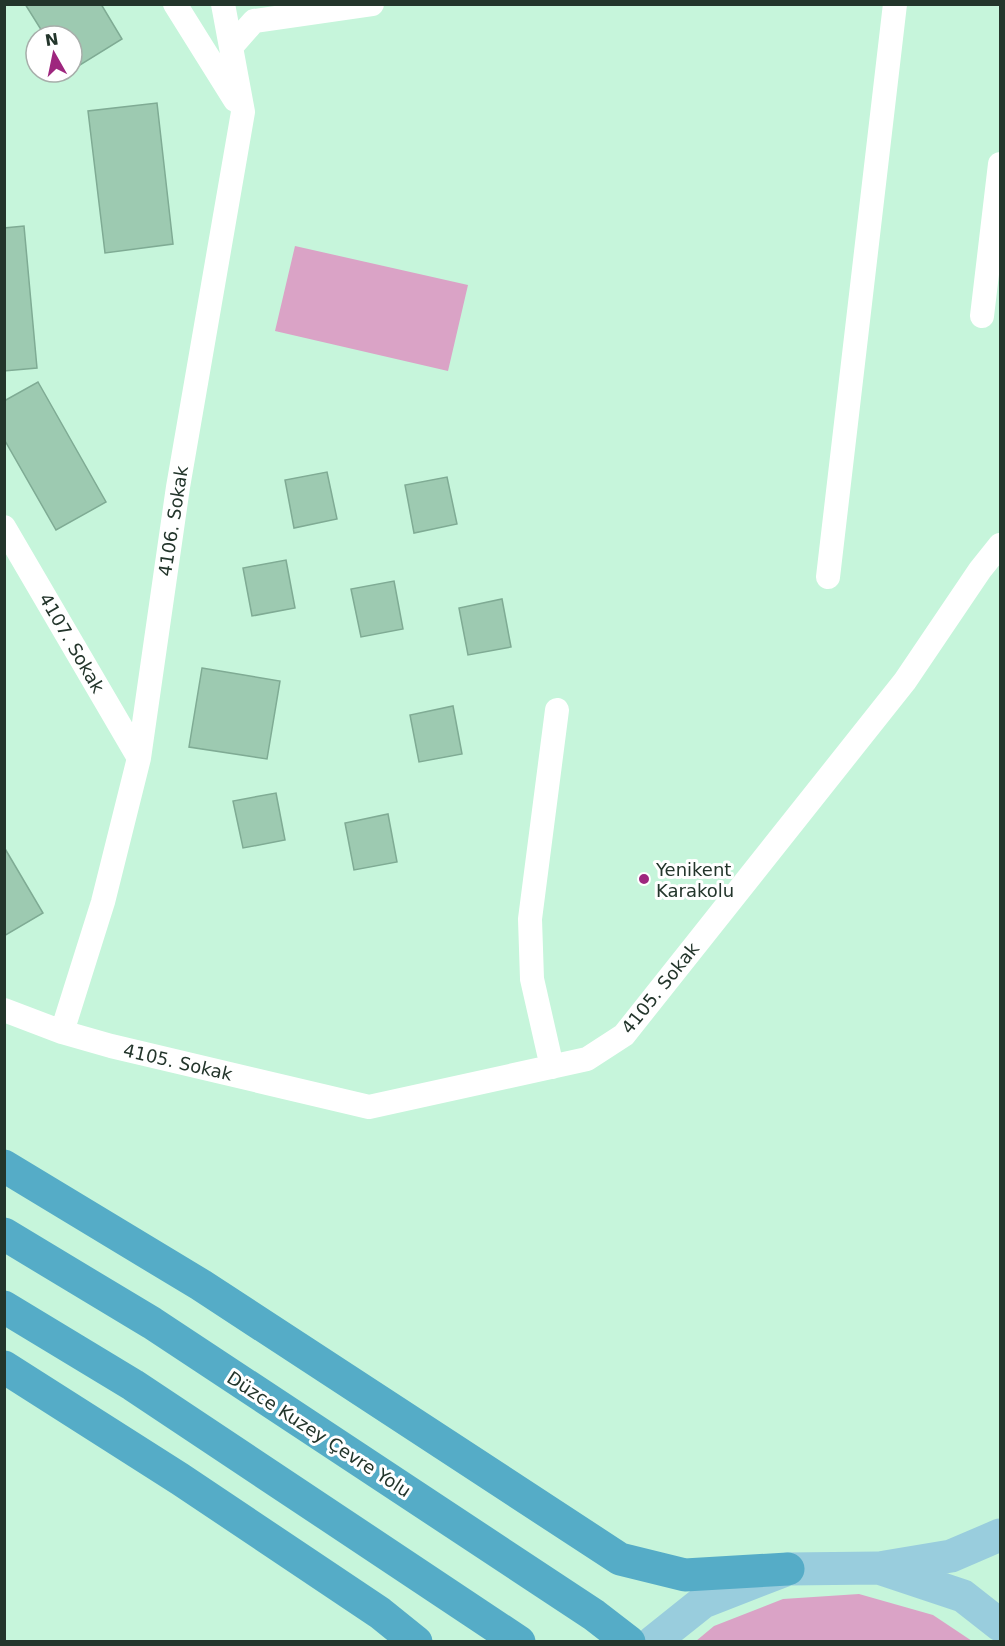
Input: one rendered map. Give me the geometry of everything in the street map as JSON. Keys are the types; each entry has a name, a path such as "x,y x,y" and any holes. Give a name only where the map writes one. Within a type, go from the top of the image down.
{"highway":[{"path":"4,1166 201,1286 620,1559 685,1575 788,1569"},
{"name":"Düzce Kuzey Çevre Yolu","path":"4,1234 152,1323 594,1615 629,1641"},
{"path":"4,1307 133,1385 519,1641"},
{"path":"4,1367 180,1479 381,1613 416,1641"}],"main road":[{"path":"653,1641 703,1602 788,1569 879,1568 951,1556 1000,1535"},
{"path":"879,1568 963,1596 1000,1625"}],"street":[{"path":"175,4 243,112"},
{"name":"4106. Sokak","path":"62,1032 103,902 139,758 178,487 243,112 223,4"},
{"path":"231,47 254,21 372,4"},
{"path":"828,577 895,4"},
{"path":"982,316 1000,164"},
{"name":"4107. Sokak","path":"4,527 139,758"},
{"name":"4105. Sokak","path":"4,1010 62,1032 111,1046 369,1107 587,1059 624,1035 905,681 980,570 1000,545"},
{"path":"552,1067 532,979 530,919 557,710"}],"shaded area":[{"path":"295,246 468,285 448,371 275,331"},
{"path":"859,1594 933,1615 972,1641 696,1641 714,1626 783,1599"}],"building":[{"path":"25,4 101,4 122,39 84,63 84,24 38,24"},
{"path":"157,103 173,244 105,253 88,111"},
{"path":"24,226 37,368 4,371 4,228"},
{"path":"38,382 106,502 56,530 4,439 4,401"},
{"path":"327,472 337,519 294,528 285,480"},
{"path":"447,477 457,524 414,533 405,485"},
{"path":"286,560 295,608 252,616 243,568"},
{"path":"394,581 403,629 361,637 351,589"},
{"path":"502,599 511,647 468,655 459,608"},
{"path":"202,668 280,681 267,759 189,747"},
{"path":"453,706 462,754 419,762 410,715"},
{"path":"276,793 285,840 243,848 233,801"},
{"path":"388,814 397,862 354,870 345,823"},
{"path":"4,847 43,913 4,936"}],"place":[{"name":"Yenikent Karakolu","path":"644,879"}]}
